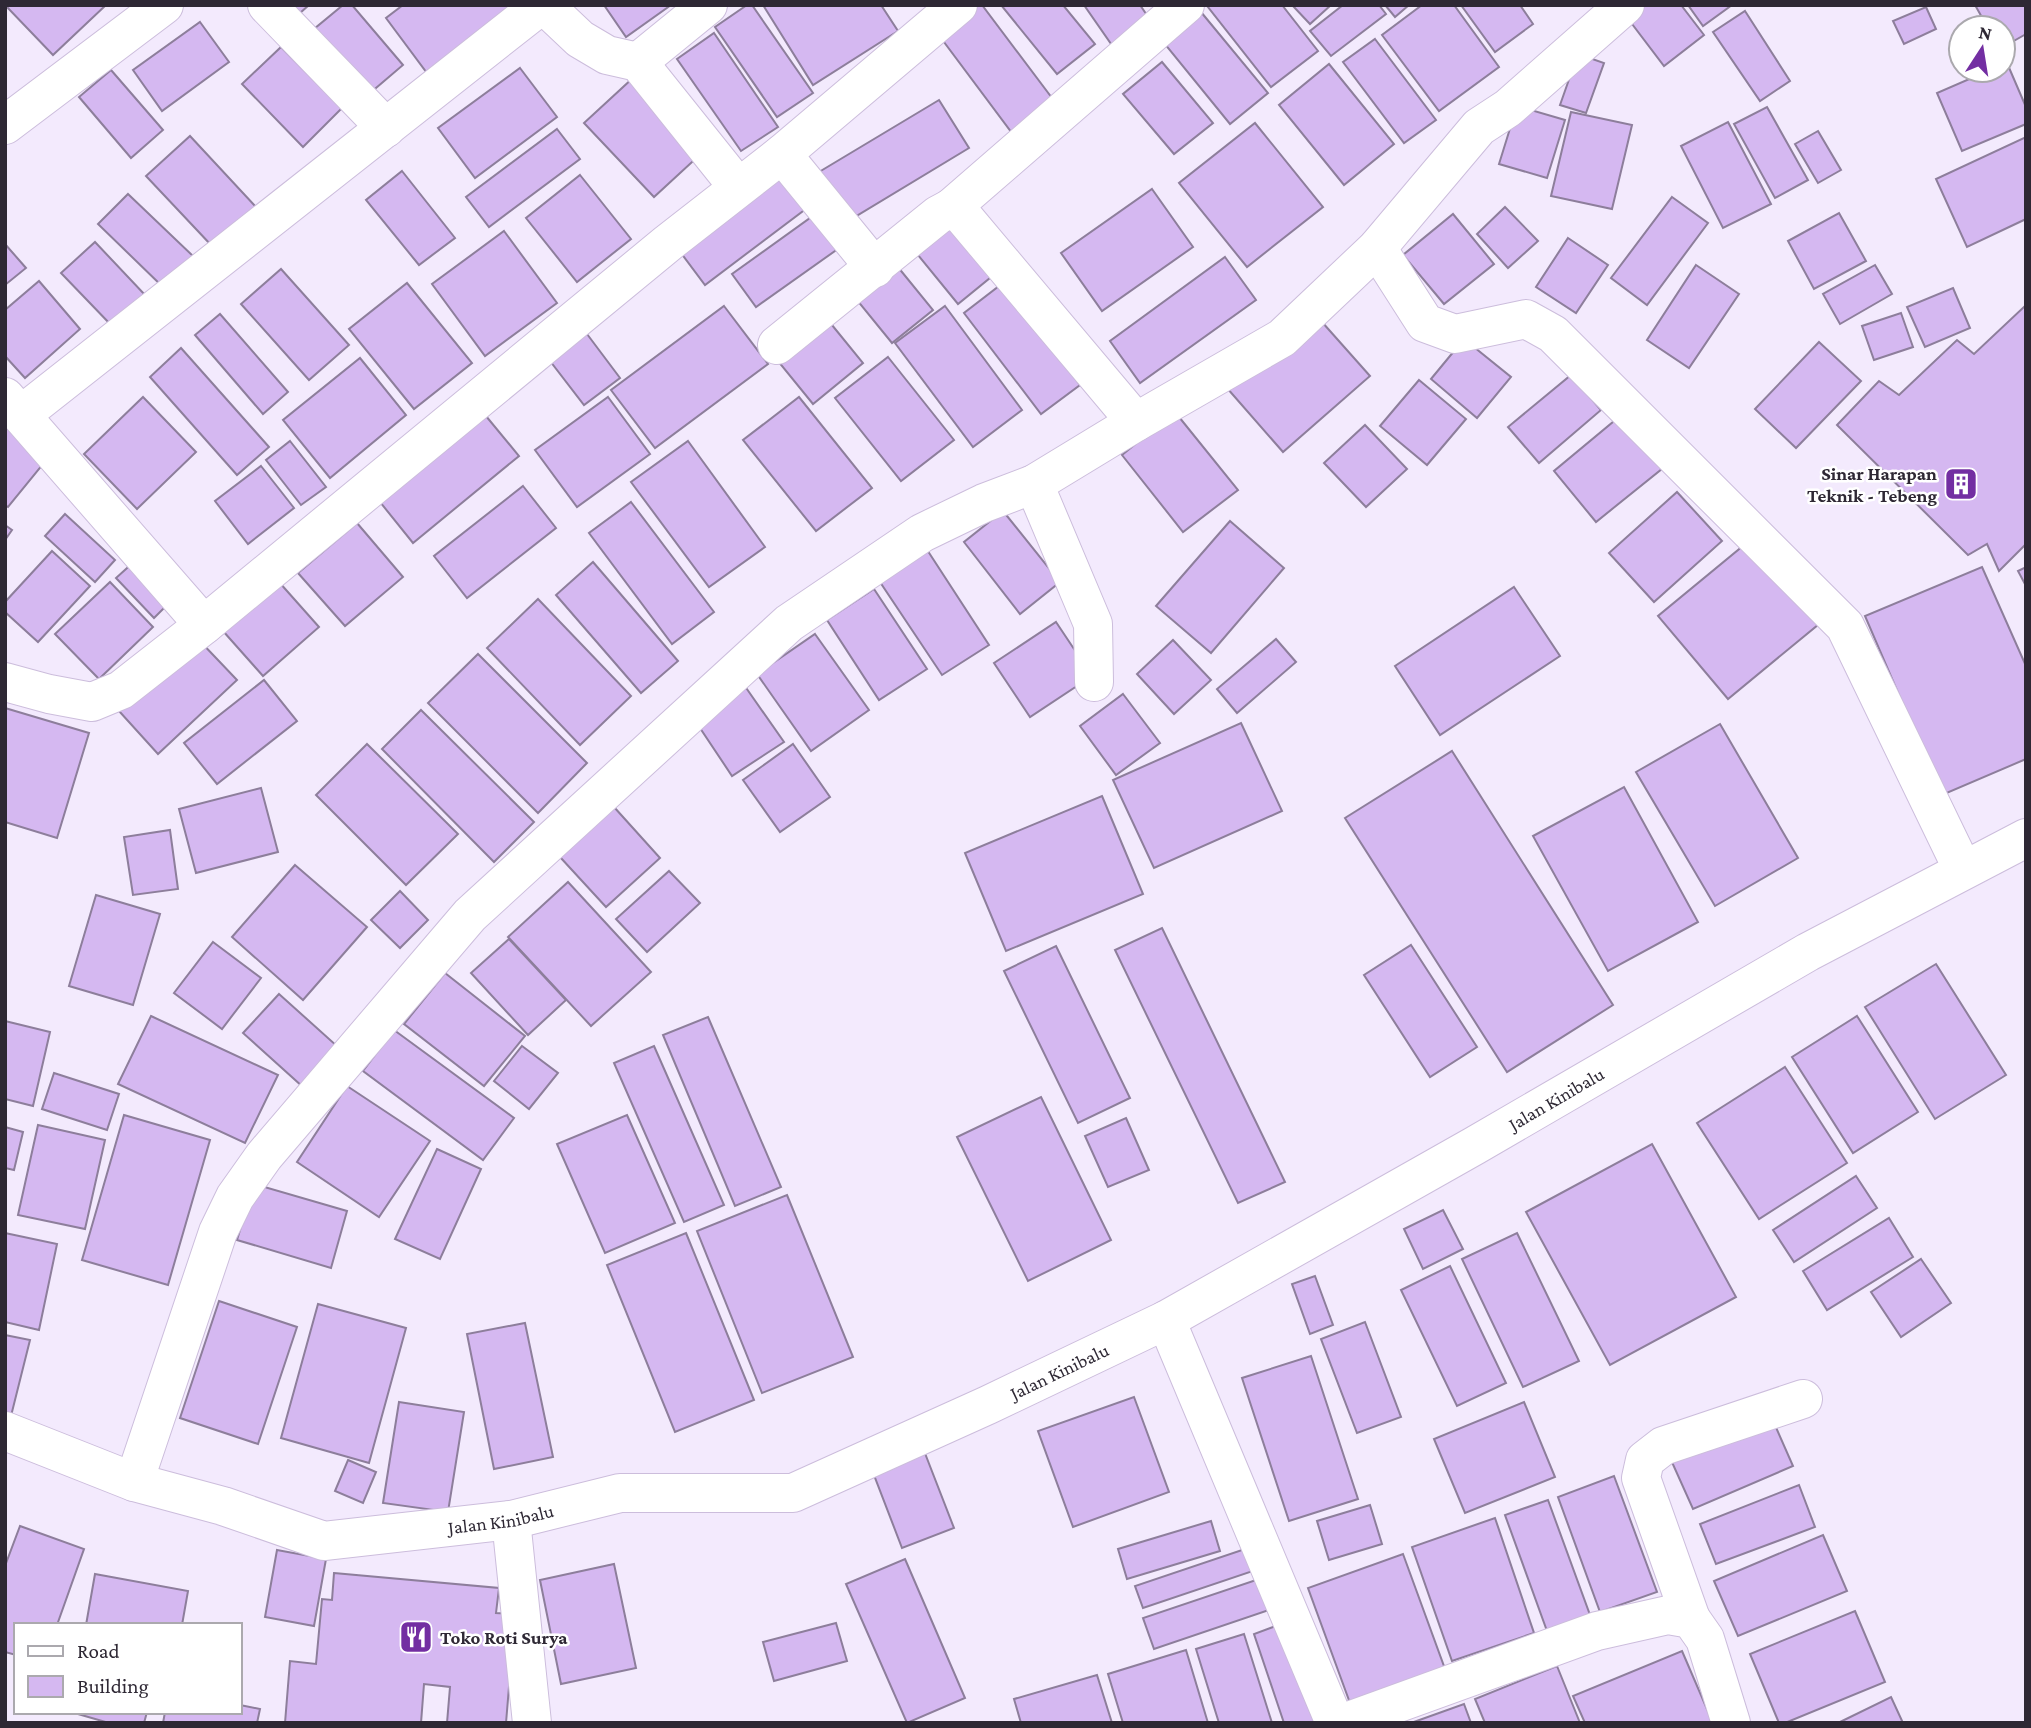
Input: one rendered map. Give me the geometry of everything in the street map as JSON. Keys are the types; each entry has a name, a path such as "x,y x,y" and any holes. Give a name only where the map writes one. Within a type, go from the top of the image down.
{"street":[{"path":"5,125 164,5"},
{"path":"267,5 386,128"},
{"path":"204,625 13,406 386,128 531,13 533,5"},
{"path":"544,5 580,39 607,55 638,62 738,187"},
{"path":"638,62 708,5"},
{"path":"5,682 92,702 121,690 782,154 958,5"},
{"path":"777,345 938,215 951,208 1185,5"},
{"path":"134,1482 218,1232 234,1197 264,1156 470,915 789,622 922,533 984,503 1034,484 1282,338 1377,248 1479,127 1508,108 1610,10"},
{"path":"782,154 875,268"},
{"path":"951,208 961,214 1136,422"},
{"path":"1377,248 1425,323 1455,334 1526,319 1553,334 1845,626 1963,870"},
{"path":"1034,484 1093,624 1094,682"},
{"name":"Jalan Kinibalu","path":"5,1431 134,1482 223,1506 324,1541 511,1520 620,1493 793,1493 988,1405 1166,1320 1474,1146 1808,952 2026,838"},
{"path":"1166,1320 1335,1723"},
{"path":"1731,1723 1705,1639 1690,1619 1641,1478 1645,1460 1663,1446 1804,1399"},
{"path":"511,1520 532,1723"},
{"path":"1343,1723 1597,1631 1668,1615 1690,1619"}],"building":[{"path":"5,5 106,5 53,55"},
{"path":"293,5 309,5 300,13"},
{"path":"343,5 352,5 403,65 363,99 308,34"},
{"path":"403,5 515,5 427,73 386,18"},
{"path":"604,5 671,5 626,37"},
{"path":"747,5 752,5 813,93 777,117 715,27"},
{"path":"763,5 881,5 898,31 813,85"},
{"path":"977,5 982,5 1055,102 1012,133 938,34"},
{"path":"1001,5 1063,5 1095,44 1057,74"},
{"path":"1084,5 1140,5 1153,24 1116,51"},
{"path":"1282,5 1318,51 1271,87 1208,7"},
{"path":"1292,5 1331,5 1310,24"},
{"path":"1343,5 1379,5 1386,14 1331,56 1310,31"},
{"path":"1385,5 1409,5 1395,17"},
{"path":"1422,5 1454,5 1499,67 1439,111 1382,35"},
{"path":"1461,5 1520,5 1533,24 1495,52"},
{"path":"1641,5 1681,5 1704,35 1664,66 1626,16"},
{"path":"1688,5 1732,5 1703,26"},
{"path":"1975,5 2026,5 2026,34 2017,39 2017,14 1980,14"},
{"path":"1926,7 1936,29 1904,44 1893,21"},
{"path":"1745,11 1790,81 1760,101 1713,32"},
{"path":"1201,12 1268,93 1230,124 1164,43"},
{"path":"200,22 229,62 162,111 133,70"},
{"path":"714,33 778,127 741,151 677,59"},
{"path":"1375,39 1436,120 1404,143 1343,62"},
{"path":"281,47 342,108 303,147 242,84"},
{"path":"1578,54 1604,63 1586,113 1560,105"},
{"path":"1162,62 1213,123 1174,154 1123,94"},
{"path":"1329,64 1394,144 1344,185 1279,105"},
{"path":"520,68 557,117 475,178 438,128"},
{"path":"111,70 163,130 131,158 79,97"},
{"path":"634,77 704,151 654,197 584,123"},
{"path":"1958,84 2016,84 2026,107 2026,124 1962,151 1937,93"},
{"path":"939,100 969,148 848,221 819,172"},
{"path":"1517,106 1565,120 1547,178 1499,164"},
{"path":"1767,107 1808,180 1775,198 1734,124"},
{"path":"1571,112 1632,125 1612,209 1551,196"},
{"path":"1728,122 1771,204 1723,228 1681,146"},
{"path":"1255,123 1323,207 1247,267 1179,183"},
{"path":"557,129 580,159 489,227 466,197"},
{"path":"1818,131 1841,170 1818,183 1795,144"},
{"path":"190,136 256,207 212,246 146,176"},
{"path":"2026,137 2026,219 1967,247 1936,179"},
{"path":"783,169 811,205 705,285 678,249"},
{"path":"402,171 455,238 419,265 366,200"},
{"path":"580,175 631,239 577,282 526,218"},
{"path":"1152,189 1193,247 1102,311 1061,253"},
{"path":"128,194 194,257 164,288 98,224"},
{"path":"1672,197 1708,223 1647,305 1611,278"},
{"path":"1505,207 1538,241 1508,268 1477,234"},
{"path":"817,213 842,246 756,307 732,274"},
{"path":"948,213 996,273 958,304 909,244"},
{"path":"1839,213 1866,261 1814,289 1788,241"},
{"path":"1453,214 1494,264 1444,304 1403,255"},
{"path":"504,231 557,303 485,356 432,284"},
{"path":"1568,238 1608,265 1576,313 1536,287"},
{"path":"95,242 146,296 113,327 61,273"},
{"path":"5,244 26,268 5,285"},
{"path":"1225,257 1256,300 1140,383 1110,341"},
{"path":"893,261 933,310 892,343 852,294"},
{"path":"1696,265 1739,294 1689,368 1647,340"},
{"path":"1875,265 1892,294 1840,324 1823,294"},
{"path":"281,269 349,345 309,380 241,304"},
{"path":"39,281 80,329 25,378 5,356 5,310"},
{"path":"407,283 472,363 414,409 349,329"},
{"path":"1003,283 1080,385 1041,414 964,313"},
{"path":"1953,288 1970,328 1925,347 1907,307"},
{"name":"Sinar Harapan Teknik - Tebeng","path":"2026,305 2026,544 1999,571 1987,544 1968,555 1837,425 1879,381 1899,395 1957,340 1974,354"},
{"path":"724,306 768,364 655,448 611,390"},
{"path":"945,306 1022,410 973,447 895,343"},
{"path":"1314,313 1370,376 1283,452 1227,388"},
{"path":"1901,313 1913,347 1874,360 1862,326"},
{"path":"220,314 288,392 263,414 195,335"},
{"path":"823,314 863,363 813,404 773,355"},
{"path":"584,330 620,378 584,405 547,357"},
{"path":"1464,339 1511,377 1477,418 1431,379"},
{"path":"1819,342 1861,381 1796,448 1755,409"},
{"path":"181,348 269,447 237,475 150,377"},
{"path":"888,357 954,440 901,481 835,398"},
{"path":"360,358 406,415 330,478 283,420"},
{"path":"1571,375 1601,410 1539,463 1508,427"},
{"path":"1419,380 1466,419 1427,465 1380,426"},
{"path":"143,397 196,452 137,509 84,454"},
{"path":"608,397 650,454 577,507 535,450"},
{"path":"799,397 872,488 816,531 743,440"},
{"path":"481,410 519,456 413,543 376,497"},
{"path":"1175,412 1238,490 1183,532 1122,455"},
{"path":"1625,412 1668,464 1596,522 1554,471"},
{"path":"5,423 48,458 8,507 5,505"},
{"path":"1365,425 1407,469 1366,507 1324,463"},
{"path":"290,441 326,487 301,505 266,460"},
{"path":"688,441 765,547 709,587 631,482"},
{"path":"261,466 294,508 248,544 215,501"},
{"path":"523,486 556,528 467,598 434,556"},
{"path":"1677,492 1722,541 1654,602 1609,553"},
{"path":"631,502 714,612 672,644 589,533"},
{"path":"1003,511 1060,582 1020,614 964,542"},
{"path":"65,514 115,560 95,582 45,536"},
{"path":"1230,521 1284,568 1211,653 1156,606"},
{"path":"357,523 403,577 345,626 298,573"},
{"path":"5,525 12,530 5,540"},
{"path":"1749,541 1819,624 1728,699 1658,616"},
{"path":"922,542 989,645 942,675 874,573"},
{"path":"52,551 90,586 38,642 5,612 5,602"},
{"path":"136,560 174,598 154,618 116,578"},
{"path":"593,562 678,661 641,693 556,595"},
{"path":"1982,567 2026,666 2026,759 1942,795 1865,616"},
{"path":"2026,567 2026,586 2018,571"},
{"path":"110,582 153,627 99,679 55,634"},
{"path":"279,582 319,627 263,676 223,631"},
{"path":"1514,587 1560,656 1440,735 1395,666"},
{"path":"874,589 927,669 879,700 827,620"},
{"path":"538,599 631,696 580,745 487,648"},
{"path":"1056,622 1092,676 1030,717 994,663"},
{"path":"815,634 869,710 811,751 757,674"},
{"path":"197,638 237,680 158,754 119,711"},
{"path":"1276,639 1296,662 1237,713 1217,689"},
{"path":"1173,640 1211,680 1174,714 1137,674"},
{"path":"478,654 587,763 538,813 428,703"},
{"path":"264,680 297,721 217,784 184,743"},
{"path":"742,682 784,742 732,776 692,716"},
{"path":"1123,694 1160,743 1116,775 1080,726"},
{"path":"5,708 89,733 57,838 5,822"},
{"path":"421,710 534,822 494,862 382,749"},
{"path":"1241,723 1282,811 1154,868 1113,780"},
{"path":"1720,724 1798,858 1715,906 1636,772"},
{"path":"367,744 458,834 406,885 316,795"},
{"path":"793,744 830,797 780,832 743,780"},
{"path":"1452,751 1613,1005 1507,1072 1345,818"},
{"path":"1624,787 1698,922 1608,971 1533,836"},
{"path":"261,788 278,852 196,873 179,809"},
{"path":"1102,796 1143,894 1006,951 965,853"},
{"path":"614,807 660,858 606,907 560,857"},
{"path":"170,830 178,889 133,895 124,837"},
{"path":"295,865 367,927 303,1000 232,937"},
{"path":"669,871 700,903 647,952 616,919"},
{"path":"568,882 651,972 591,1026 508,937"},
{"path":"400,891 428,920 400,948 371,920"},
{"path":"96,895 160,914 133,1005 69,986"},
{"path":"1162,928 1285,1182 1238,1203 1115,950"},
{"path":"509,939 566,1000 528,1035 471,973"},
{"path":"213,942 261,978 222,1029 174,993"},
{"path":"1411,945 1477,1047 1430,1077 1364,975"},
{"path":"1056,946 1130,1098 1078,1123 1004,971"},
{"path":"1936,964 2006,1075 1935,1119 1865,1007"},
{"path":"445,973 525,1036 484,1086 404,1024"},
{"path":"279,994 338,1047 303,1087 243,1033"},
{"path":"151,1016 278,1075 245,1143 118,1084"},
{"path":"1857,1016 1918,1112 1853,1153 1792,1057"},
{"path":"708,1017 781,1187 735,1206 663,1035"},
{"path":"5,1021 50,1032 33,1106 5,1099"},
{"path":"394,1030 514,1118 483,1160 363,1071"},
{"path":"522,1046 558,1073 529,1109 494,1081"},
{"path":"654,1046 724,1205 684,1222 614,1063"},
{"path":"1785,1067 1847,1163 1759,1219 1697,1123"},
{"path":"54,1073 119,1094 107,1130 42,1109"},
{"path":"347,1086 430,1141 379,1217 297,1162"},
{"path":"1041,1097 1111,1240 1028,1281 957,1137"},
{"path":"124,1115 210,1140 168,1285 82,1260"},
{"path":"627,1115 675,1223 605,1253 557,1144"},
{"path":"1126,1118 1149,1170 1108,1187 1085,1136"},
{"path":"38,1125 105,1140 85,1229 18,1215"},
{"path":"5,1127 23,1132 14,1170 5,1168"},
{"path":"1652,1144 1736,1297 1610,1365 1526,1212"},
{"path":"437,1149 481,1169 440,1259 395,1239"},
{"path":"1856,1176 1877,1208 1794,1262 1773,1230"},
{"path":"254,1184 347,1211 331,1268 237,1240"},
{"path":"787,1195 853,1357 762,1393 697,1231"},
{"path":"1443,1210 1463,1249 1423,1269 1404,1229"},
{"path":"1889,1218 1913,1257 1827,1310 1803,1271"},
{"path":"5,1233 57,1244 39,1330 5,1322"},
{"path":"686,1233 754,1400 675,1432 607,1265"},
{"path":"1517,1233 1579,1361 1523,1387 1462,1259"},
{"path":"1921,1259 1951,1303 1901,1337 1871,1292"},
{"path":"1450,1266 1506,1383 1457,1406 1401,1290"},
{"path":"1315,1276 1333,1325 1310,1334 1292,1284"},
{"path":"219,1301 297,1327 258,1444 180,1418"},
{"path":"318,1304 406,1328 369,1463 281,1438"},
{"path":"1365,1322 1401,1417 1357,1433 1321,1339"},
{"path":"525,1323 553,1457 494,1469 467,1334"},
{"path":"5,1335 30,1340 10,1420 5,1418"},
{"path":"1311,1356 1358,1499 1289,1521 1242,1378"},
{"path":"1134,1397 1169,1492 1073,1527 1038,1431"},
{"path":"399,1402 464,1412 448,1512 383,1503"},
{"path":"1524,1402 1555,1477 1465,1513 1434,1439"},
{"path":"1771,1416 1793,1466 1693,1509 1671,1460"},
{"path":"921,1443 954,1528 902,1548 869,1462"},
{"path":"348,1460 376,1472 363,1503 335,1491"},
{"path":"1614,1476 1657,1592 1600,1612 1558,1497"},
{"path":"1799,1485 1815,1527 1716,1564 1700,1524"},
{"path":"1548,1500 1590,1615 1547,1631 1505,1515"},
{"path":"1370,1505 1382,1544 1329,1560 1317,1521"},
{"path":"1495,1518 1534,1633 1452,1661 1412,1547"},
{"path":"1211,1521 1220,1551 1127,1579 1118,1549"},
{"path":"20,1526 84,1549 58,1623 14,1623 14,1654 5,1652 5,1566"},
{"path":"1823,1535 1847,1591 1738,1636 1714,1581"},
{"path":"1248,1548 1256,1570 1143,1608 1135,1586"},
{"path":"277,1550 326,1559 314,1626 265,1617"},
{"path":"1403,1554 1445,1669 1350,1703 1308,1588"},
{"path":"905,1559 965,1698 907,1723 846,1584"},
{"path":"614,1564 636,1668 561,1684 540,1580"},
{"name":"Toko Roti Surya","path":"334,1573 499,1588 496,1613 515,1614 506,1723 447,1723 450,1687 424,1684 421,1723 285,1723 290,1661 316,1664 322,1599 332,1600"},
{"path":"95,1574 188,1591 182,1623 86,1623"},
{"path":"1262,1578 1272,1609 1154,1649 1143,1618"},
{"path":"1855,1611 1885,1682 1785,1723 1779,1723 1750,1654"},
{"path":"836,1623 847,1661 774,1681 763,1642"},
{"path":"1284,1623 1318,1723 1284,1723 1254,1634"},
{"path":"1244,1634 1272,1723 1219,1723 1196,1649"},
{"path":"1186,1650 1208,1723 1123,1723 1108,1674"},
{"path":"1682,1651 1713,1723 1585,1723 1573,1696"},
{"path":"1557,1666 1580,1723 1485,1723 1475,1699"},
{"path":"1097,1675 1112,1723 1021,1723 1014,1699"},
{"path":"1891,1697 1903,1723 1838,1723"},
{"path":"1464,1704 1471,1723 1411,1723"},
{"path":"242,1705 260,1709 257,1723 163,1723 165,1714 242,1714"},
{"path":"78,1714 146,1714 144,1723 109,1723"}],"place":[{"name":"Sinar Harapan Teknik - Tebeng","path":"1961,484"},
{"name":"Toko Roti Surya","path":"416,1637"}]}
